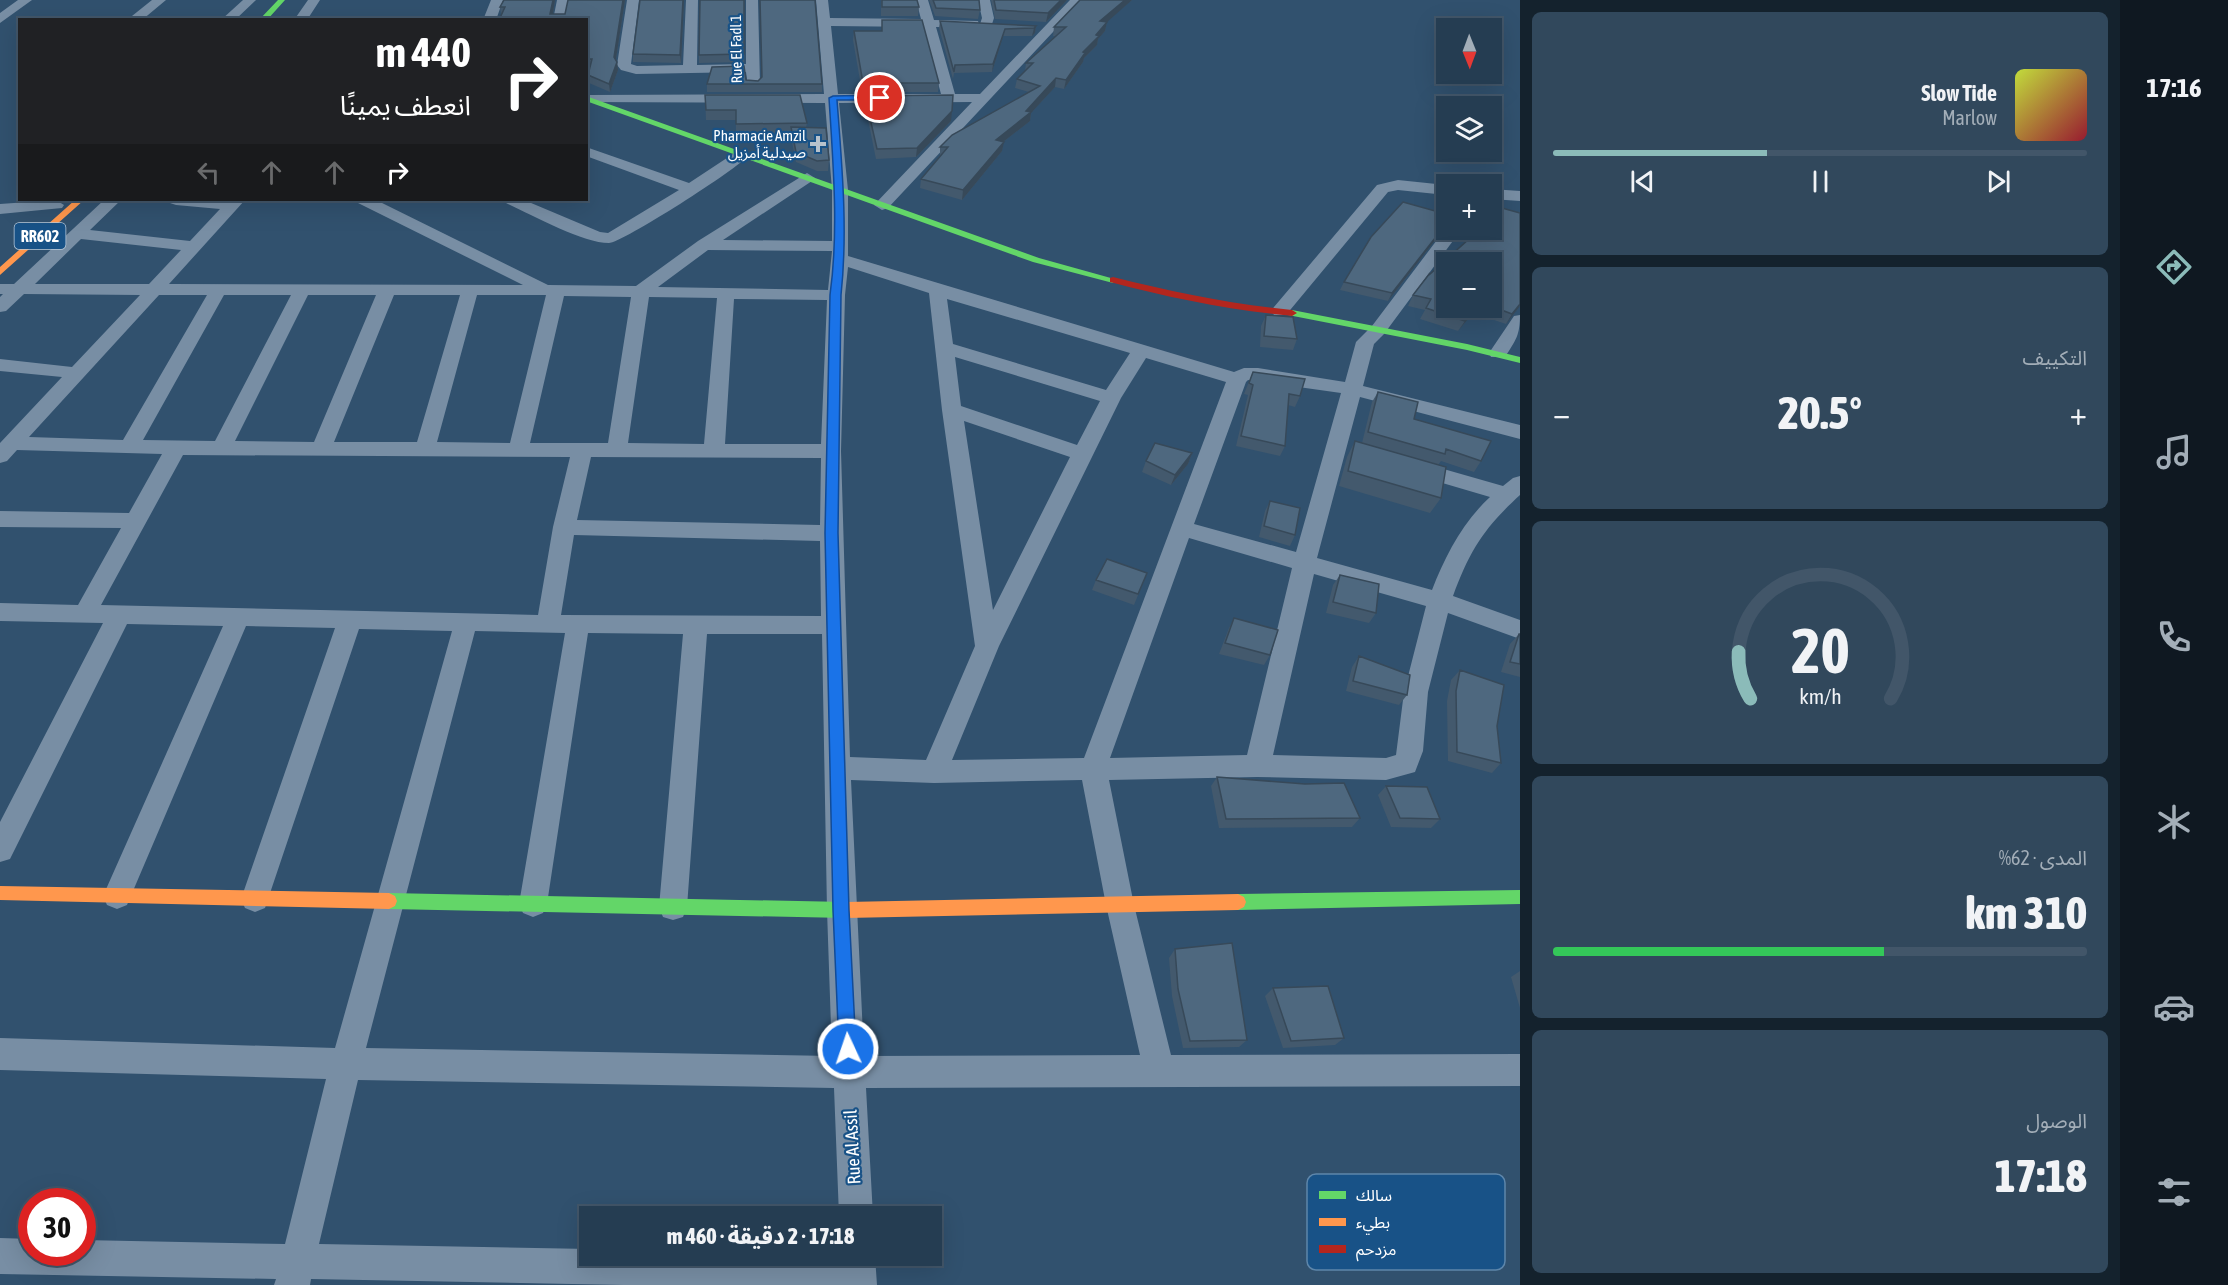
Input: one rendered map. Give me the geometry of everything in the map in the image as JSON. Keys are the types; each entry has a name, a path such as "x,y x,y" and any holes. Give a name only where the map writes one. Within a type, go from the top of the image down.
{"main road":[{"path":"264,18 282,0"},
{"path":"279,18 295,0"},
{"path":"588,99 1025,256 1123,284 1215,304 1280,311 1498,353 1520,360"},
{"name":"RR602","path":"0,272 79,201"},
{"name":"RR602","path":"0,254 59,202"},
{"path":"0,893 841,910 1520,897"}],"street":[{"path":"0,6 8,0"},
{"path":"0,19 26,0"},
{"path":"137,18 160,0"},
{"path":"229,18 250,0"},
{"path":"301,18 314,0"},
{"path":"490,18 497,0"},
{"path":"560,18 564,0"},
{"path":"633,0 624,65 626,68 636,70 753,69"},
{"path":"690,69 692,0"},
{"name":"Rue El Fadl 1","path":"752,0 754,98"},
{"name":"Rue Al Assil","path":"822,0 840,190 840,252 836,295 831,451 831,533 841,910 856,1206"},
{"path":"922,0 950,98"},
{"path":"825,22 929,22 991,25 984,0"},
{"path":"882,206 1077,0"},
{"path":"0,25 18,25"},
{"path":"1028,27 1050,28"},
{"path":"588,99 984,98"},
{"path":"588,152 691,189"},
{"path":"514,201 597,237 614,237 741,155"},
{"path":"617,451 641,291 704,245 807,178"},
{"path":"1280,311 1383,188 1405,186 1436,189"},
{"path":"1502,195 1520,196"},
{"path":"0,307 9,290 77,234 112,201"},
{"path":"205,201 234,202"},
{"path":"366,201 551,290"},
{"path":"3,211 59,202"},
{"path":"7,443 76,373 234,202"},
{"path":"77,234 193,246"},
{"path":"1257,766 1305,562 1365,342 1378,330 1446,240"},
{"path":"704,245 840,252 937,290 1237,379"},
{"path":"9,290 551,290 836,295"},
{"path":"129,447 218,290"},
{"path":"222,448 302,290"},
{"path":"321,449 387,290"},
{"path":"425,450 470,290"},
{"path":"518,451 551,290"},
{"path":"937,290 952,410 987,645"},
{"path":"714,451 726,293"},
{"path":"1498,353 1520,320"},
{"path":"945,348 1112,398"},
{"path":"934,771 987,645 1082,454 1112,398 1141,351"},
{"path":"0,365 76,373"},
{"path":"1159,1071 1120,905 1093,768 1237,379 1244,374 1258,374 1352,388 1520,432"},
{"path":"952,410 1082,454"},
{"path":"7,443 176,448 831,451"},
{"path":"1338,446 1360,452"},
{"path":"85,614 176,448"},
{"path":"548,624 564,527 582,451"},
{"path":"1394,462 1514,489"},
{"path":"838,768 934,771 1257,766 1386,769 1406,765 1410,757 1418,680 1433,622 1451,572 1480,521 1514,489"},
{"path":"0,519 138,521"},
{"path":"564,527 831,533"},
{"path":"1183,529 1441,602 1520,630"},
{"path":"3,618 85,614 548,624 833,625"},
{"path":"0,850 120,615"},
{"path":"117,896 238,618"},
{"path":"255,898 350,620"},
{"path":"295,1273 346,1064 466,622"},
{"path":"533,904 578,624"},
{"path":"674,907 696,624"},
{"path":"0,1054 346,1064 849,1072 1520,1070"},
{"path":"0,1256 295,1273 771,1270 817,1274 851,1285"},
{"path":"858,1266 859,1285"}],"building":[{"path":"504,0 553,0 550,14 565,14 568,0 623,0 614,57 617,62 609,84 588,75 592,59 588,59 588,18 500,18 505,7 500,7"},
{"path":"640,0 683,0 680,55 633,54"},
{"path":"700,0 744,0 744,54 699,55"},
{"path":"760,0 815,0 822,84 707,84 712,67 744,66 746,80 758,81 762,77"},
{"path":"882,0 917,0 919,7 882,7"},
{"path":"933,0 979,0 980,10 936,8"},
{"path":"994,0 1061,0 1048,13 996,10"},
{"path":"1080,0 1125,0 1100,21 1107,22 1096,35 1099,36 1083,52 1085,53 1066,80 1056,78 1026,111 1031,112 996,140 1004,142 963,190 921,179 948,147 940,147 952,135 1040,86 1017,79 1033,63 1026,63 1066,27 1054,27"},
{"path":"882,20 922,20 939,83 863,83 854,31 882,31"},
{"path":"940,21 1036,26 1005,29 993,64 955,65 954,72"},
{"path":"705,95 800,95 807,123 736,124 736,110 706,110"},
{"path":"953,95 952,111 917,148 877,149 865,96"},
{"path":"791,127 826,128 829,160 817,161 796,152"},
{"path":"1403,202 1436,211 1436,237 1392,293 1344,282 1371,237"},
{"path":"1502,208 1520,213 1520,304 1512,314 1502,310 1502,252 1455,252 1468,240 1502,240"},
{"path":"1436,269 1436,311 1426,308 1431,299 1413,295 1430,273 1429,275"},
{"path":"1266,315 1293,317 1297,339 1264,336"},
{"path":"1253,372 1305,379 1300,396 1289,394 1285,446 1241,436 1253,385 1249,383"},
{"path":"1378,392 1418,402 1414,419 1491,441 1481,461 1446,449 1445,454 1368,432"},
{"path":"1355,441 1446,467 1441,498 1348,471"},
{"path":"1155,443 1192,453 1175,475 1146,461"},
{"path":"1270,501 1300,508 1295,535 1264,526"},
{"path":"1107,559 1147,573 1138,594 1096,580"},
{"path":"1340,575 1379,584 1376,613 1333,602"},
{"path":"1234,618 1278,630 1270,655 1225,643"},
{"path":"1520,634 1520,664 1510,662"},
{"path":"1359,656 1410,675 1407,695 1353,681"},
{"path":"1460,670 1504,685 1497,726 1501,763 1457,752 1456,691"},
{"path":"1217,777 1305,784 1344,783 1360,818 1226,819"},
{"path":"1386,786 1427,787 1440,819 1400,818"},
{"path":"1232,943 1247,1040 1190,1041 1178,989 1175,949"},
{"path":"1328,986 1344,1038 1291,1041 1273,988"}],"traffic: fast":[{"path":"264,18 282,0"},
{"path":"588,99 1036,260 1113,280"},
{"path":"1292,313 1467,347 1520,360"},
{"path":"1238,902 1520,897"},
{"path":"389,901 846,910"}],"traffic: slow":[{"path":"0,272 79,201"},
{"path":"0,893 389,901"},
{"path":"846,910 1238,902"}],"traffic: jam":[{"path":"1113,280 1174,296 1242,308 1292,313"}],"place":[{"name":"Pharmacie Amzil صيدلية أمزيل","path":"818,144"}],"route":[{"path":"848,1049 841,910 831,533 836,295 840,259 840,190 833,98 880,98"}]}
